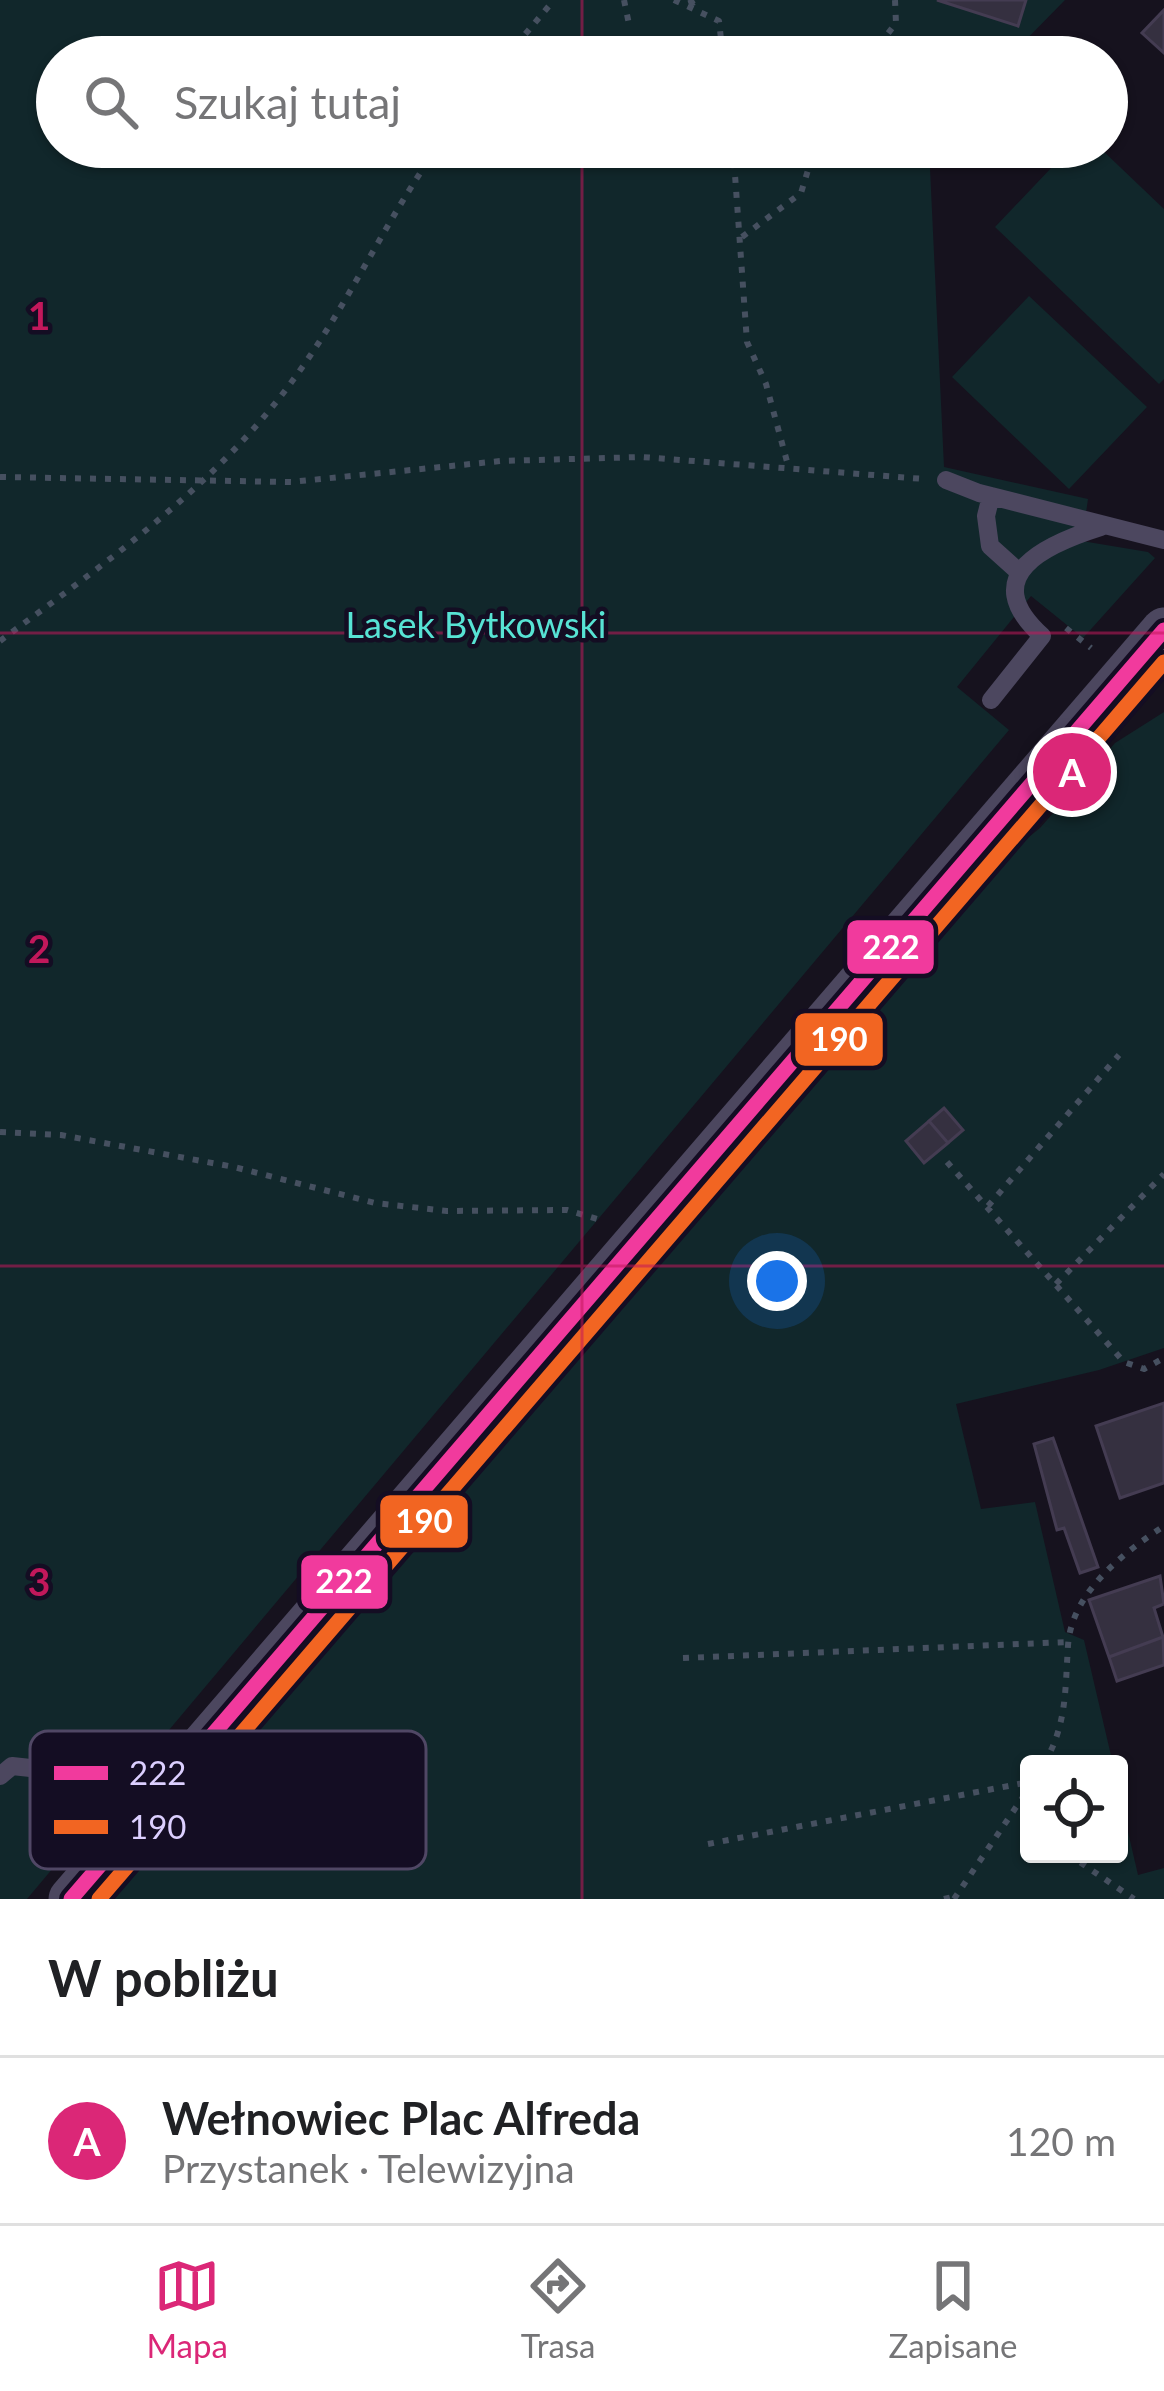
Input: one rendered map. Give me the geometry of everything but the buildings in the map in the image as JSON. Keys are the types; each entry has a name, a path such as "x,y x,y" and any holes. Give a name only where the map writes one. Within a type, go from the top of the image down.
{"street":[{"path":"216,1731 1164,629"},
{"path":"1118,680 1164,665"},
{"path":"71,1899 97,1869"}],"lane":[{"path":"946,480 991,496 1076,514 1101,527 1161,536"},
{"path":"991,496 986,516 990,546 1020,573"},
{"path":"992,700 1042,636 1022,619 1016,593 1020,573 1041,547 1101,527"},
{"path":"0,1776 12,1766 30,1768"}],"path":[{"path":"524,36 554,0"},
{"path":"624,0 630,29"},
{"path":"674,0 719,21 721,36"},
{"path":"685,6 697,0"},
{"path":"886,36 896,23 895,0"},
{"path":"0,641 202,482 295,377 425,168"},
{"path":"735,168 747,342 766,384 789,470"},
{"path":"742,237 801,194 809,168"},
{"path":"0,477 291,482 501,461 642,457 946,480"},
{"path":"988,1206 1119,1054"},
{"path":"0,1132 61,1136 156,1157 234,1166 375,1203 447,1211 567,1210 611,1223"},
{"path":"947,1162 1132,1368 1144,1369 1164,1358"},
{"path":"1056,1285 1164,1174"},
{"path":"1048,1755 1062,1725 1069,1688 1068,1642 1080,1603 1113,1566 1164,1526"},
{"path":"683,1658 1068,1642"},
{"path":"708,1844 1020,1788"},
{"path":"944,1899 955,1898 1020,1800"},
{"path":"1082,1863 1134,1899"}],"green space":[{"name":"Lasek Bytkowski","path":"0,0 937,0 1017,26 1026,0 1065,0 1030,36 36,36 36,168 930,168 944,467 1088,499 1082,541 1148,552 1155,558 1083,638 1031,596 957,687 1009,730 168,1731 30,1731 30,1869 52,1869 27,1899 0,1899"},
{"path":"1051,168 1121,168 1164,209 1164,379 1159,384 995,227"},
{"path":"1029,296 1147,407 1069,489 952,377"},
{"path":"1164,712 1164,1348 1099,1370 956,1404 981,1509 1035,1502 1065,1632 1084,1640 1111,1755 1020,1755 1020,1863 1128,1863 1128,1832 1138,1875 1164,1868 1164,1899 109,1899 135,1869 426,1869 426,1731 253,1731 1002,859 1040,828 1115,743"}],"transit line":[{"name":"222","path":"216,1731 1164,630"},
{"name":"190","path":"244,1731 1164,662"},
{"name":"222","path":"71,1899 97,1869"},
{"name":"190","path":"99,1899 125,1869"}],"place":[{"name":"Wełnowiec Plac Alfreda","path":"1072,772"}]}
